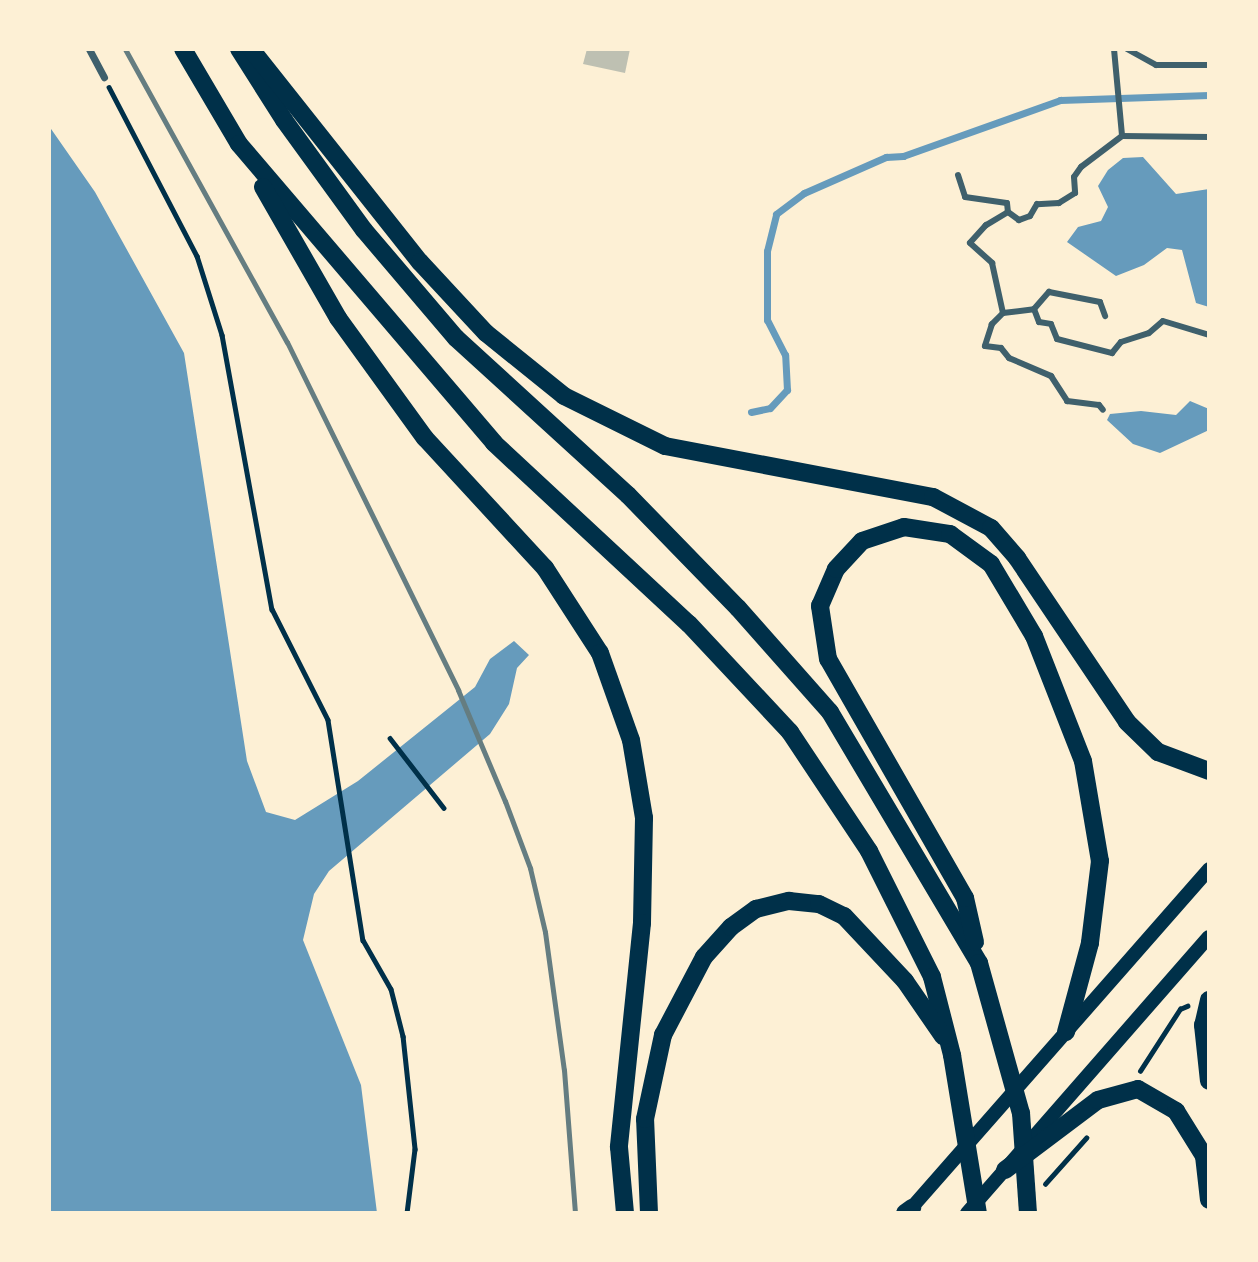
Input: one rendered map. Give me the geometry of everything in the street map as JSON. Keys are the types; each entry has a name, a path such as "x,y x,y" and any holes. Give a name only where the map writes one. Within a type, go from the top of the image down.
{"main road":[{"path":"183,49 338,318 425,438 545,568 600,653 631,740 645,818 642,923 619,1147 625,1213"},
{"path":"239,49 284,121 364,230 456,338 628,495 738,608 830,712 979,963"},
{"path":"251,49 420,262 486,333 564,396 666,446 933,497 991,528 1017,558 1127,722 1158,752 1209,771"},
{"path":"239,144 494,443 689,624 790,732 869,851 932,977 950,1050 978,1213"},
{"path":"1028,1213 1021,1113 979,963 965,898 828,659 820,606 836,569 862,541 904,527 950,534 991,564 1034,636 1083,761 1100,862 1090,943 1066,1032"},
{"path":"908,1211 1209,869"},
{"path":"649,1213 645,1119 663,1035 704,957 732,927 756,909 789,901 819,904 845,916 905,981 950,1050"},
{"path":"967,1213 1209,937"},
{"path":"1209,1000 1203,1025 1209,1081"},
{"path":"1005,1170 1097,1100 1138,1088 1176,1111 1203,1156 1209,1200"}],"street":[{"path":"89,49 104,77"},
{"path":"1114,49 1112,60 1122,136"},
{"path":"1128,49 1156,65 1209,65"},
{"path":"958,175 965,197 1007,203 1008,212 1020,220 1030,216 1037,204 1059,203 1075,193 1074,177 1081,167 1122,136 1209,137"},
{"path":"1003,313 992,262 970,243 986,225 1008,212"},
{"path":"1103,410 1099,405 1067,401 1051,376 1009,358 1001,348 985,346 992,324 1003,313 1034,309 1049,292 1100,302 1105,316"},
{"path":"1034,309 1039,322 1051,324 1058,339 1112,353 1121,341 1149,333 1163,321 1209,335"}],"path":[{"path":"104,77 197,256 222,335 272,609 328,720 353,897 363,940 391,989 403,1036 415,1149 408,1213"},
{"path":"390,738 444,808"}],"water":[{"path":"49,126 95,192 184,353 247,761 266,812 295,820 358,781 475,687 490,659 514,641 529,655 517,668 509,704 490,734 329,871 314,894 303,940 361,1085 377,1213 49,1213"},
{"path":"1143,157 1176,194 1209,189 1209,307 1196,303 1182,250 1167,248 1144,265 1116,276 1067,242 1078,227 1101,221 1108,207 1098,186 1108,170 1123,158"},
{"path":"1190,401 1209,409 1209,430 1160,453 1133,444 1107,420 1110,414 1141,411 1176,415"}],"building":[{"path":"587,49 630,49 625,73 583,64"}],"waterway":[{"path":"751,412 770,408 787,390 785,355 767,320 767,251 776,214 804,193 886,157 903,156 1060,100 1209,95"}],"railway":[{"path":"125,49 287,342 458,690 505,801 530,868 545,932 564,1070 575,1213"}]}
